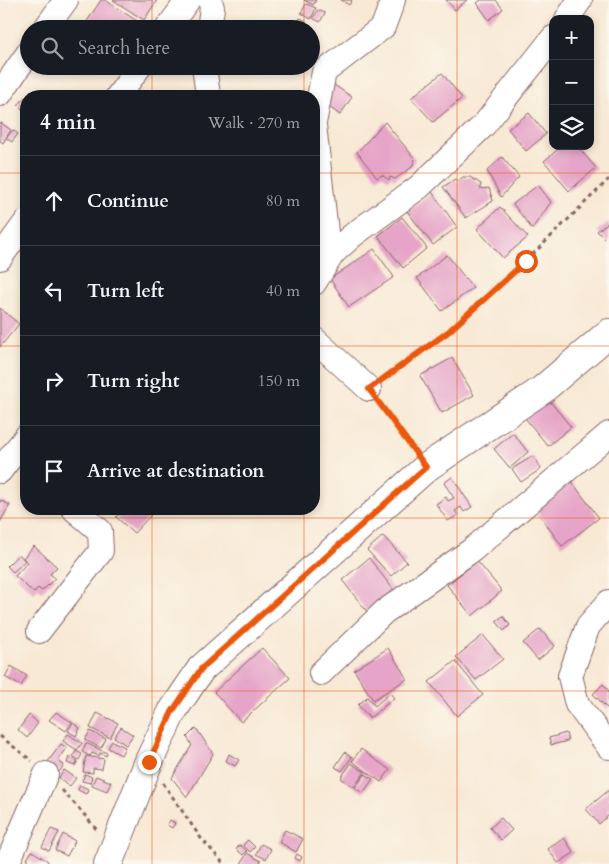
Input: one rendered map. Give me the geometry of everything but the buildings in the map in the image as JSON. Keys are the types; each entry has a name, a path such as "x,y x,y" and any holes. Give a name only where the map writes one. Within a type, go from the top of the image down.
{"main road":[{"path":"111,860 149,762 172,712 201,669 426,467 542,390 609,334"}],"street":[{"path":"52,20 66,0"},
{"path":"174,20 188,0"},
{"path":"210,0 212,8 210,20"},
{"path":"320,93 324,72 383,27 393,0"},
{"path":"570,15 580,0"},
{"path":"320,274 333,253 353,235 419,188 484,125 549,43"},
{"path":"0,94 20,65"},
{"path":"122,90 133,75"},
{"path":"205,75 207,90"},
{"path":"320,178 329,260"},
{"path":"0,258 20,230"},
{"path":"320,344 369,389"},
{"path":"321,673 384,612 472,550 609,434"},
{"path":"12,465 20,449"},
{"path":"39,631 101,551 100,531 81,515"},
{"path":"609,602 588,626 570,676 577,704 609,747"},
{"path":"7,864 46,774"}],"path":[{"path":"426,467 369,389 448,332 526,261 609,179"},
{"path":"149,762 200,837 224,864"}],"route":[{"path":"149,762 172,712 201,669 426,467 369,389 448,332 526,261"}]}
